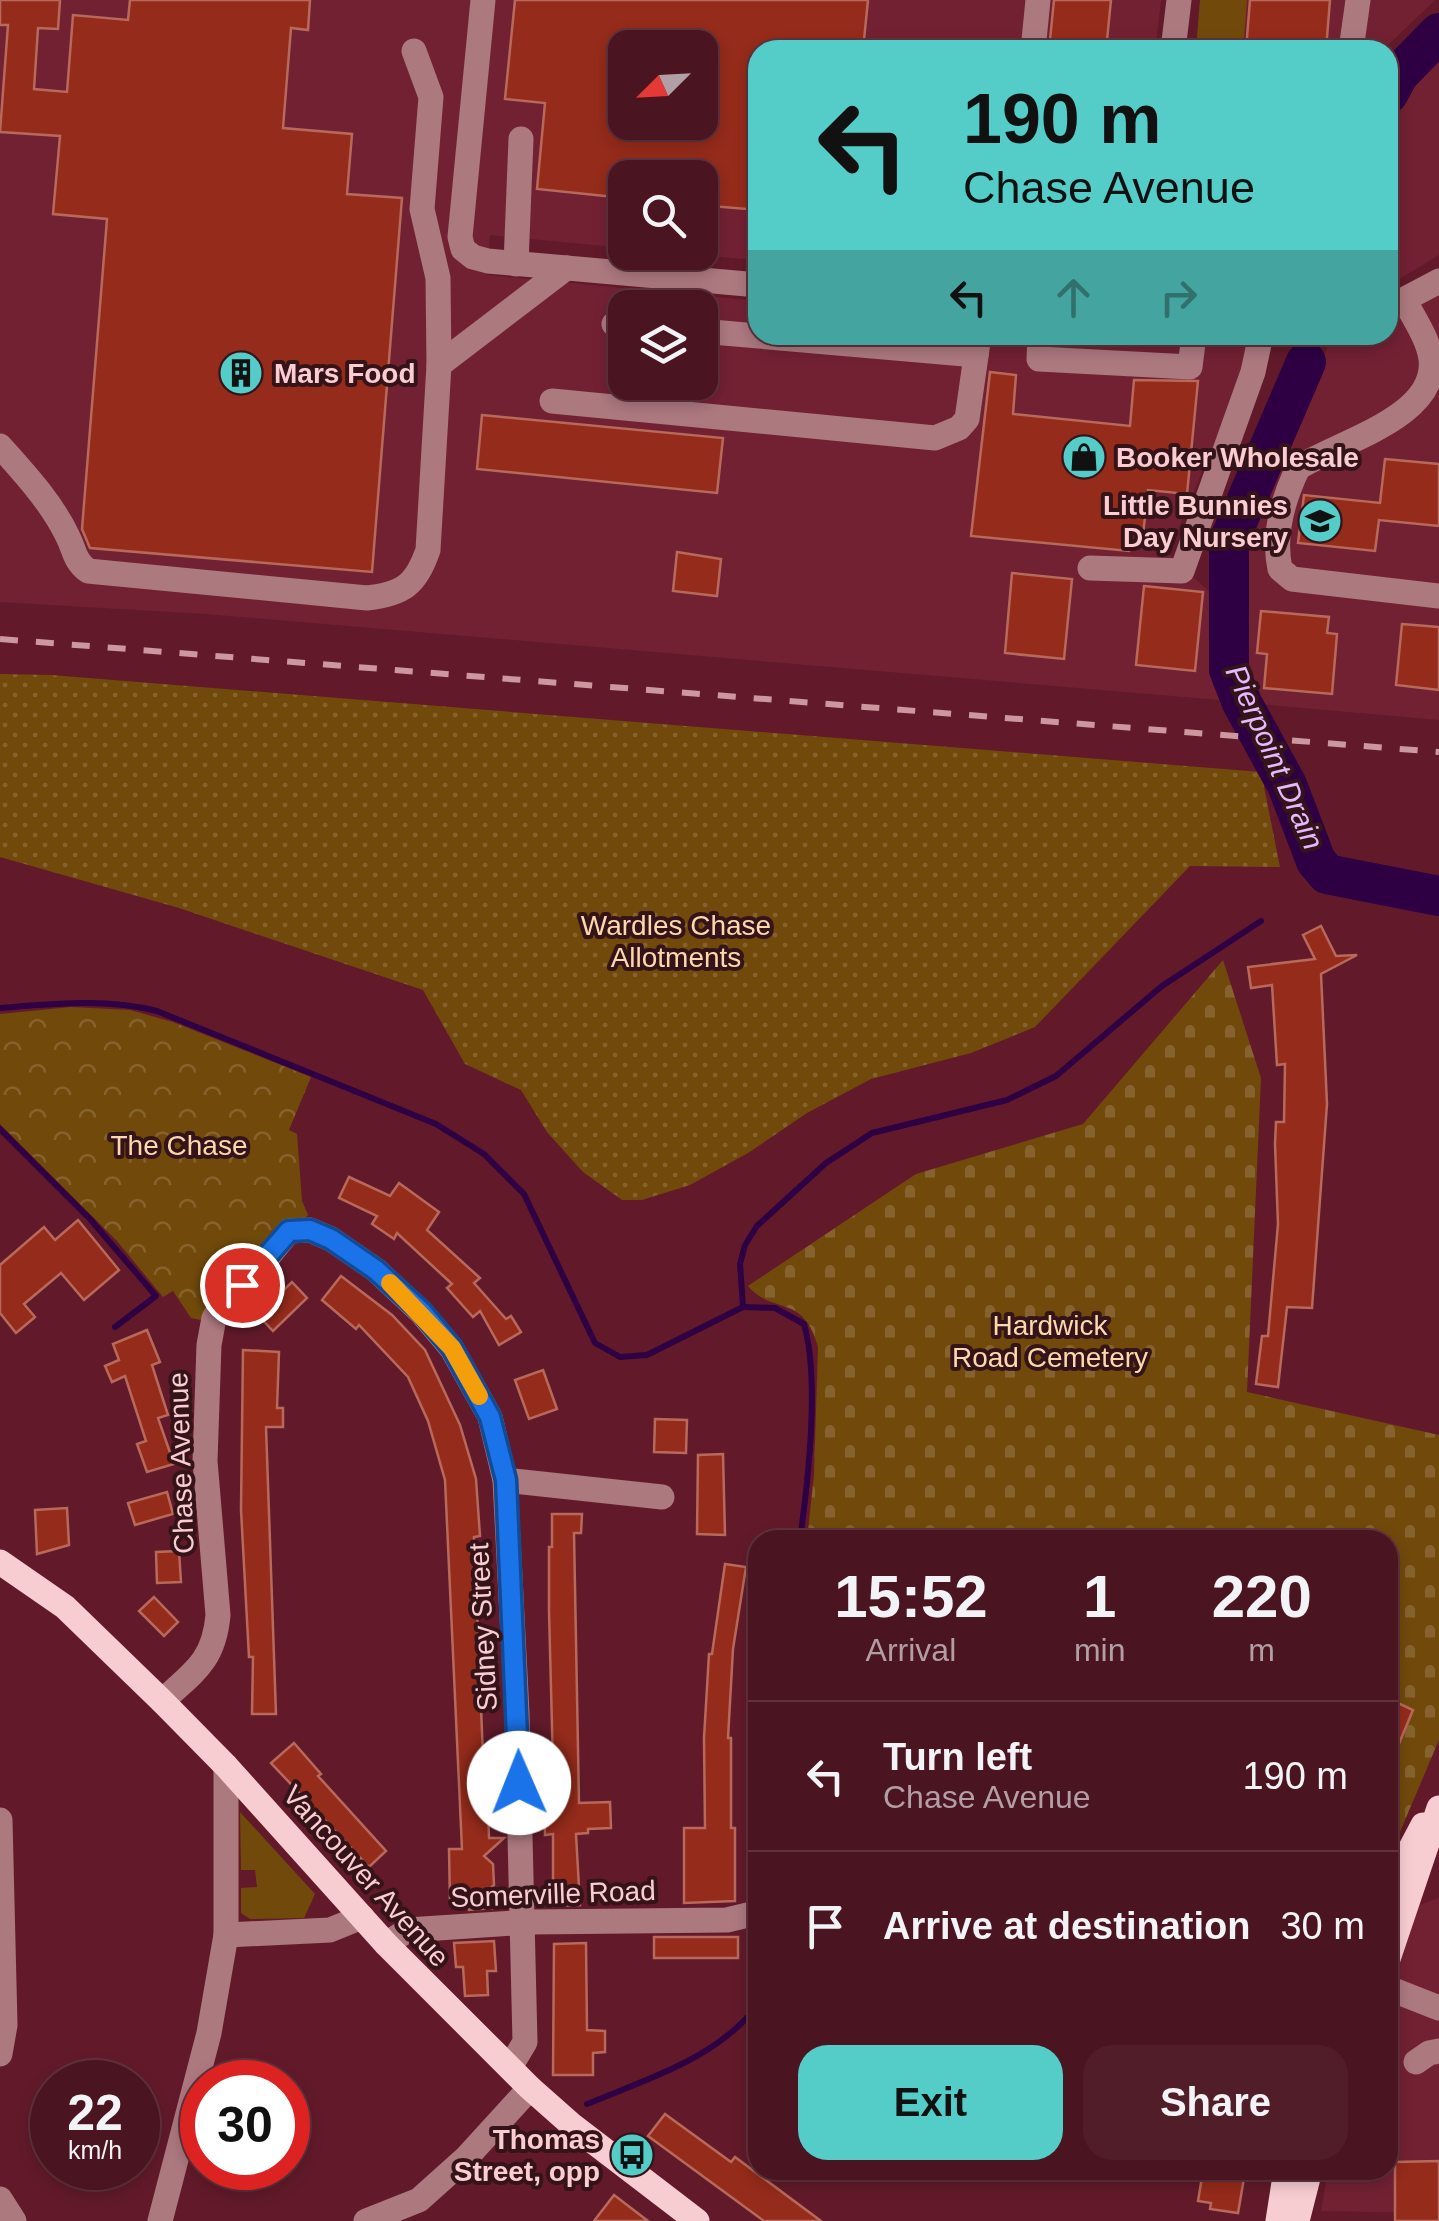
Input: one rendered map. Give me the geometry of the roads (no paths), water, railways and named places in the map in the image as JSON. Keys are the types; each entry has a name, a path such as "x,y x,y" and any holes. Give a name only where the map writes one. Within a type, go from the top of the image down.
{"main road":[{"name":"Vancouver Avenue","path":"0,1562 65,1607 162,1701 226,1766 386,1944 530,2088 697,2221"},
{"path":"1398,1873 1439,1797"},
{"path":"1398,1929 1439,1808"},
{"path":"1278,2221 1284,2180"},
{"path":"1297,2221 1307,2180"}],"street":[{"path":"483,0 460,237 463,249 488,261 748,284"},
{"path":"1034,40 1038,0"},
{"path":"1174,40 1179,0"},
{"path":"1352,40 1358,0"},
{"path":"0,446 34,484 70,539 73,557 88,571 367,598 391,596 415,577 428,550 440,365 438,278 422,209 430,97 414,51"},
{"path":"516,264 522,139"},
{"path":"440,365 566,268"},
{"path":"1398,303 1439,281"},
{"path":"1398,306 1426,340 1431,358 1426,388 1406,412 1298,468 1277,536 1276,552 1280,569 1292,578 1439,596"},
{"path":"718,332 748,333"},
{"path":"552,401 936,438 959,428 966,419 978,345"},
{"path":"1040,345 1039,359 1190,366 1193,345"},
{"path":"1090,568 1182,571 1253,372 1259,345"},
{"name":"Sidney Street","path":"289,1231 310,1230 331,1239 376,1270 422,1312 452,1348 490,1417 506,1480 517,1713 525,2042 510,2066"},
{"name":"Chase Avenue","path":"162,1701 207,1660 216,1639 218,1616 205,1462 208,1345 214,1318 224,1301 259,1268 289,1231"},
{"path":"506,1480 662,1496"},
{"path":"160,2221 209,2033 226,1935 226,1766"},
{"path":"0,1820 5,2025 0,2054"},
{"name":"Somerville Road","path":"386,1944 408,1930 522,1922 727,1920 748,1915"},
{"path":"226,1935 330,1930 362,1918"},
{"path":"1398,1992 1439,2008"},
{"path":"366,2221 424,2211 530,2088"},
{"path":"0,2199 14,2221"}],"waterway":[{"name":"Pierpoint Drain","path":"1398,76 1439,33"},
{"name":"Pierpoint Drain","path":"1306,362 1229,541 1229,670 1242,703 1287,785 1316,861 1327,874 1439,896"},
{"path":"0,1008 98,1003 157,1011 436,1124 484,1154 524,1194 595,1343 620,1357 647,1355 743,1307 740,1264 745,1245 757,1226 826,1163 872,1133 1007,1100 1056,1076 1162,986 1261,921"},
{"path":"0,1129 90,1219 156,1296 115,1327"},
{"path":"743,1307 775,1308 804,1324 812,1401 801,1530"},
{"path":"587,2104 701,2053 748,2016"}],"railway":[{"path":"0,639 1439,752"}],"place":[{"name":"Mars Food","path":"241,373"},
{"name":"Booker Wholesale","path":"1084,457"},
{"name":"Little Bunnies Day Nursery","path":"1320,521"},
{"name":"Thomas Street, opp","path":"632,2155"}],"park label":[{"name":"Wardles Chase Allotments","path":"676,941"},
{"name":"The Chase","path":"179,1145"},
{"name":"Hardwick Road Cemetery","path":"1050,1341"}]}
